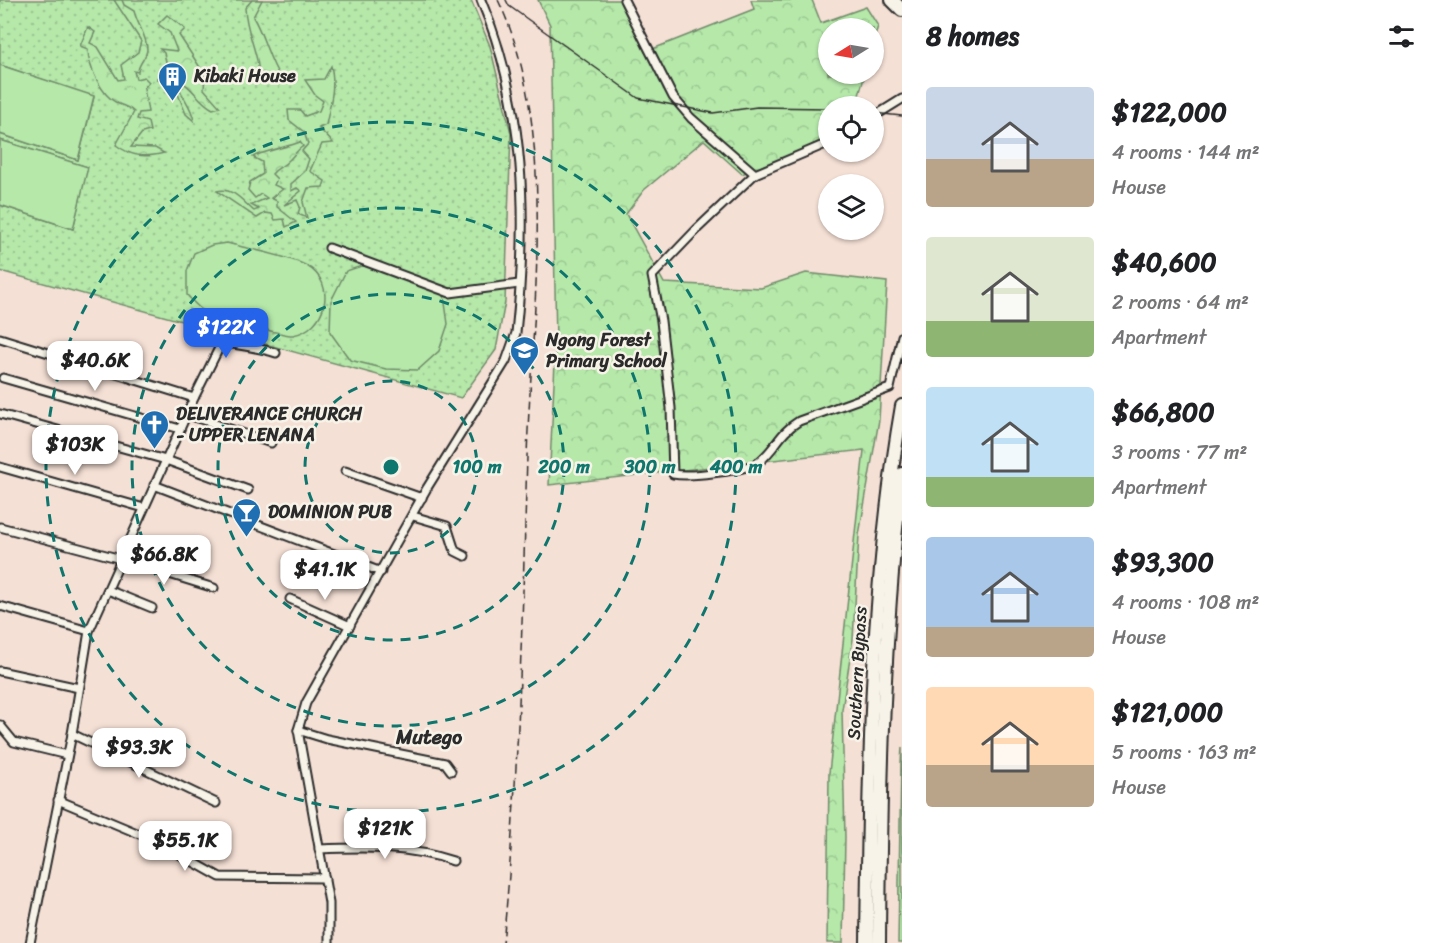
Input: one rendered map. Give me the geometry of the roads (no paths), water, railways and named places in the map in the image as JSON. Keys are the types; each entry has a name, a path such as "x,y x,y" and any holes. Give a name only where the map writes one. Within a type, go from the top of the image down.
{"highway":[{"path":"892,0 902,10"},
{"name":"Southern Bypass","path":"867,943 869,786 875,650 888,504 902,406"},
{"name":"Southern Bypass","path":"879,943 879,790 893,553 902,474"}],"street":[{"path":"329,943 329,903 298,730 306,703 422,498 513,347 518,317 521,153 505,68 482,0"},
{"path":"624,0 673,97 691,118 755,174"},
{"path":"884,110 902,99"},
{"path":"818,147 755,174 715,210 652,276 661,321 671,408 673,474 751,466 768,453 787,428 884,392 893,382 902,336"},
{"path":"328,248 450,293 519,284"},
{"path":"0,338 194,398"},
{"path":"30,943 72,734 89,631 186,414 221,344 250,349 260,347 276,353"},
{"path":"3,378 180,429"},
{"path":"0,414 166,460 248,490"},
{"path":"186,414 271,443"},
{"path":"0,467 144,508"},
{"path":"345,471 422,498"},
{"path":"154,485 381,572"},
{"path":"412,516 447,526 455,551 465,556"},
{"path":"0,528 121,559 214,588"},
{"path":"108,590 152,608"},
{"path":"290,599 350,626"},
{"path":"0,606 89,631"},
{"path":"0,671 79,688"},
{"path":"0,725 14,742 67,755"},
{"path":"298,730 327,739 445,763 451,771"},
{"path":"72,734 216,803"},
{"path":"58,800 164,845 220,877 325,878"},
{"path":"319,849 417,850 453,861"}],"tram line":[{"path":"506,0 509,6 638,98 713,113 757,107 818,108"},
{"path":"884,114 902,116"}],"railway":[{"path":"498,0 517,51 529,106 535,164 537,224 516,761 503,943"}],"place":[{"name":"Kibaki House","path":"173,102"},
{"name":"Ngong Forest Primary School","path":"525,376"},
{"name":"DELIVERANCE CHURCH - UPPER LENANA","path":"155,450"},
{"name":"DOMINION PUB","path":"247,538"}],"district":[{"name":"Mutego","path":"429,737"}]}
